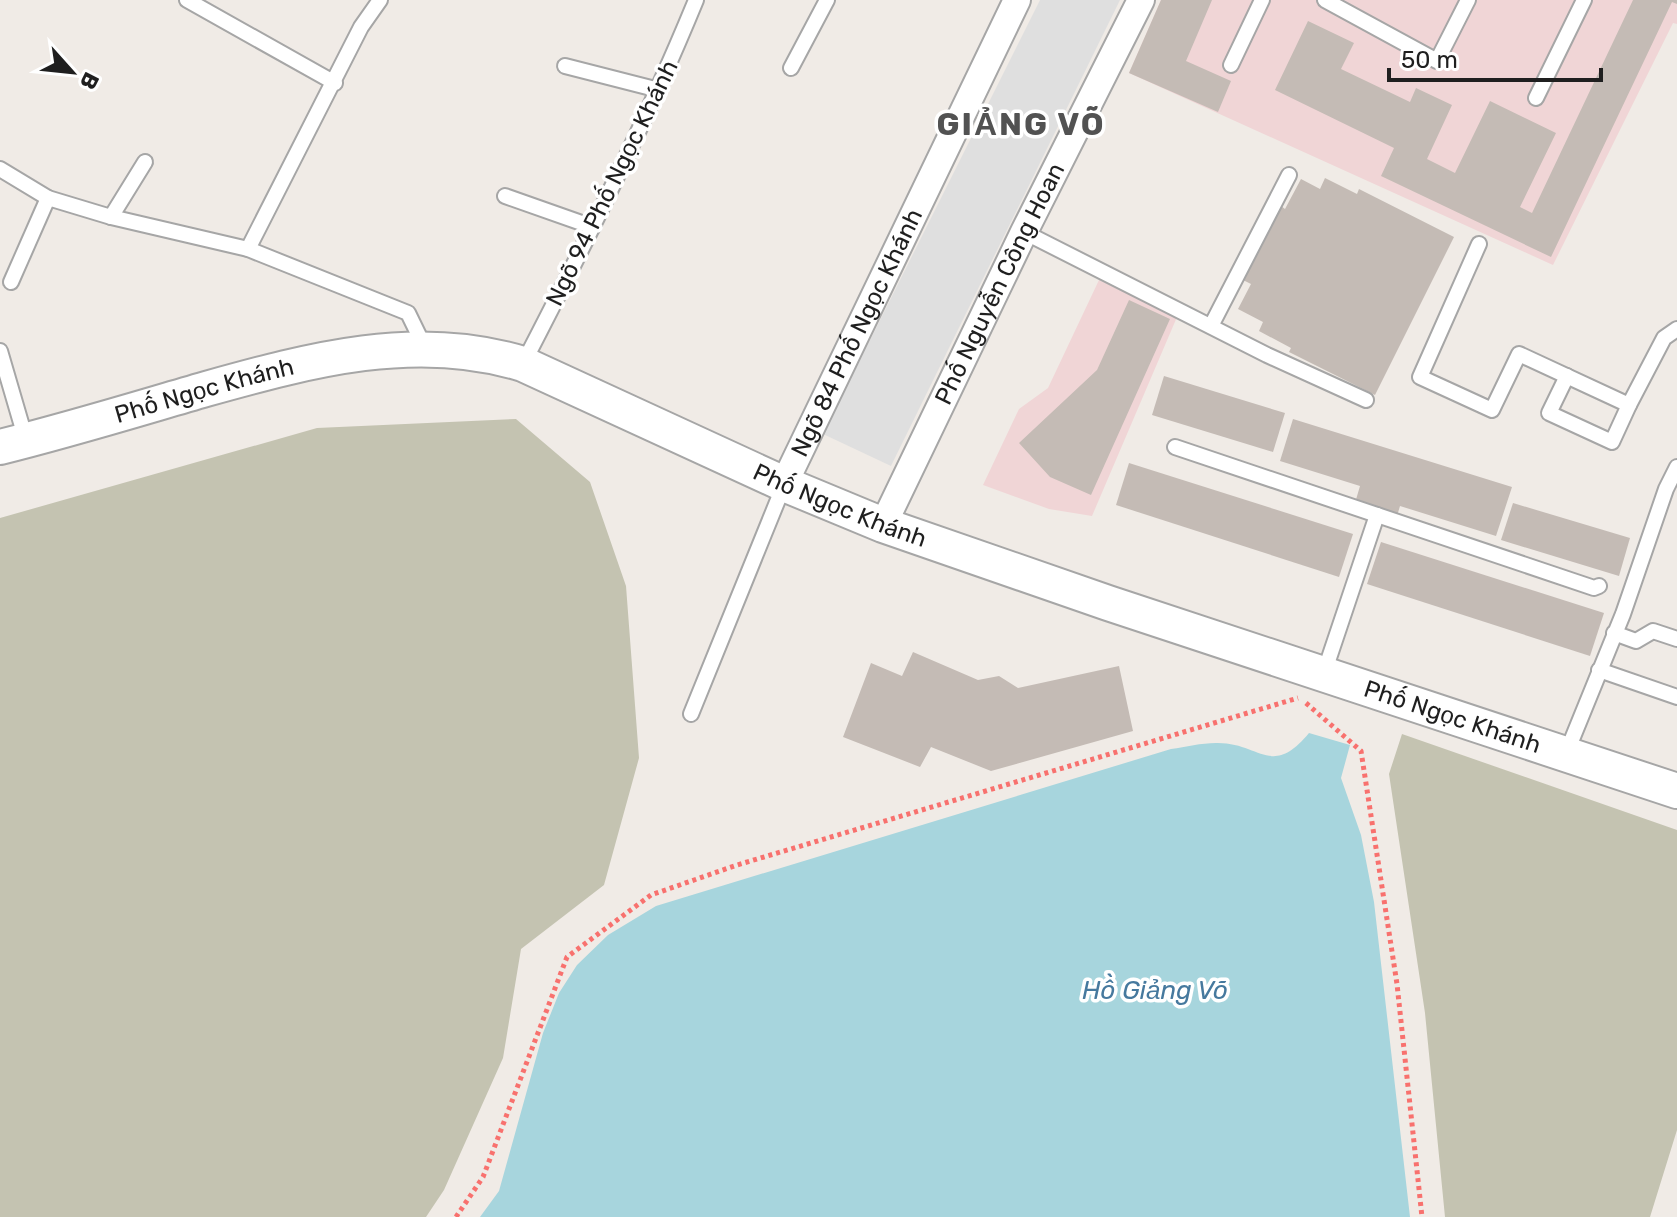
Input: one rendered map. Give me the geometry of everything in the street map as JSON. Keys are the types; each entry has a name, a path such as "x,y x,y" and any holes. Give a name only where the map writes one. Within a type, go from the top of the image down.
{"street":[{"name":"Ngõ 84 Phố Ngọc Khánh","path":"784,484 1017,0"},
{"name":"Phố Nguyễn Công Hoan","path":"883,525 1024,232 1141,0"},
{"name":"Phố Ngọc Khánh","path":"13,444 281,368 343,355 399,348 480,353 523,364 784,484 883,525 1108,603 1677,791"}],"lane":[{"path":"187,0 335,83"},
{"path":"248,249 361,27 380,0"},
{"name":"Ngõ 94 Phố Ngọc Khánh","path":"523,364 659,90 696,0"},
{"path":"791,68 827,0"},
{"path":"1231,65 1262,0"},
{"path":"1325,0 1437,61 1468,0"},
{"path":"1536,98 1584,0"},
{"path":"565,66 659,90"},
{"path":"111,217 145,162"},
{"path":"0,169 48,198 111,217 248,249 408,313 425,348"},
{"path":"1211,326 1289,175"},
{"path":"505,196 593,227"},
{"path":"11,282 48,198"},
{"path":"1024,232 1366,400"},
{"path":"1479,244 1420,377 1492,410 1519,354 1629,405"},
{"path":"1567,376 1549,413 1612,442 1664,338 1677,329"},
{"path":"0,351 13,444"},
{"path":"1175,447 1594,588 1599,586"},
{"path":"1565,754 1677,467"},
{"name":"Ngõ 84 Phố Ngọc Khánh","path":"691,714 784,484"},
{"path":"1324,673 1377,515"},
{"path":"1614,633 1636,641 1653,631 1677,639"},
{"path":"1599,670 1677,697"}],"path":[{"path":"456,1217 483,1177 567,957 651,895 737,865 1300,698 1361,751 1397,984 1422,1217"}],"shaded area":[{"path":"1040,0 1120,0 891,466 823,434"},
{"path":"1161,0 1677,0 1677,24 1673,23 1553,265 1129,73"},
{"path":"1099,280 1177,317 1092,516 1049,509 983,485 1019,409 1048,388"},
{"path":"516,419 590,482 626,586 639,758 604,885 521,949 503,1058 444,1190 426,1217 0,1217 0,518 317,428"},
{"path":"1402,734 1677,830 1677,1130 1650,1217 1445,1217 1425,1013 1389,774"}],"water":[{"name":"Hồ Giảng Võ","path":"1309,733 1350,745 1341,778 1361,835 1374,902 1410,1217 480,1217 499,1191 543,1033 559,993 577,965 608,935 656,906 1171,749 1199,744 1231,744 1274,756 1296,747"}],"building":[{"path":"1161,0 1212,0 1186,61 1231,81 1218,112 1129,73"},
{"path":"1633,0 1677,0 1677,4 1672,2 1551,257 1381,176 1394,148 1275,90 1308,21 1354,43 1341,69 1410,102 1416,88 1452,105 1427,159 1455,173 1490,101 1556,133 1520,207 1532,213"},
{"path":"1325,178 1357,194 1359,189 1454,237 1375,395 1289,352 1291,348 1259,331 1263,322 1238,309 1251,284 1243,280 1281,206 1285,209 1301,179 1320,189"},
{"path":"1129,300 1170,319 1091,495 1050,477 1019,443 1097,370"},
{"path":"1164,376 1285,413 1273,452 1152,415"},
{"path":"1293,419 1512,487 1496,536 1400,506 1397,516 1355,503 1360,486 1280,461"},
{"path":"1129,463 1353,534 1339,577 1116,505"},
{"path":"1513,503 1630,538 1619,576 1501,540"},
{"path":"1381,542 1604,613 1590,656 1367,584"},
{"path":"913,652 978,680 999,676 1018,688 1119,666 1133,731 991,771 931,747 920,767 843,737 871,663 902,676"}],"district":[{"name":"GIẢNG VÕ","path":"1021,124"}]}
